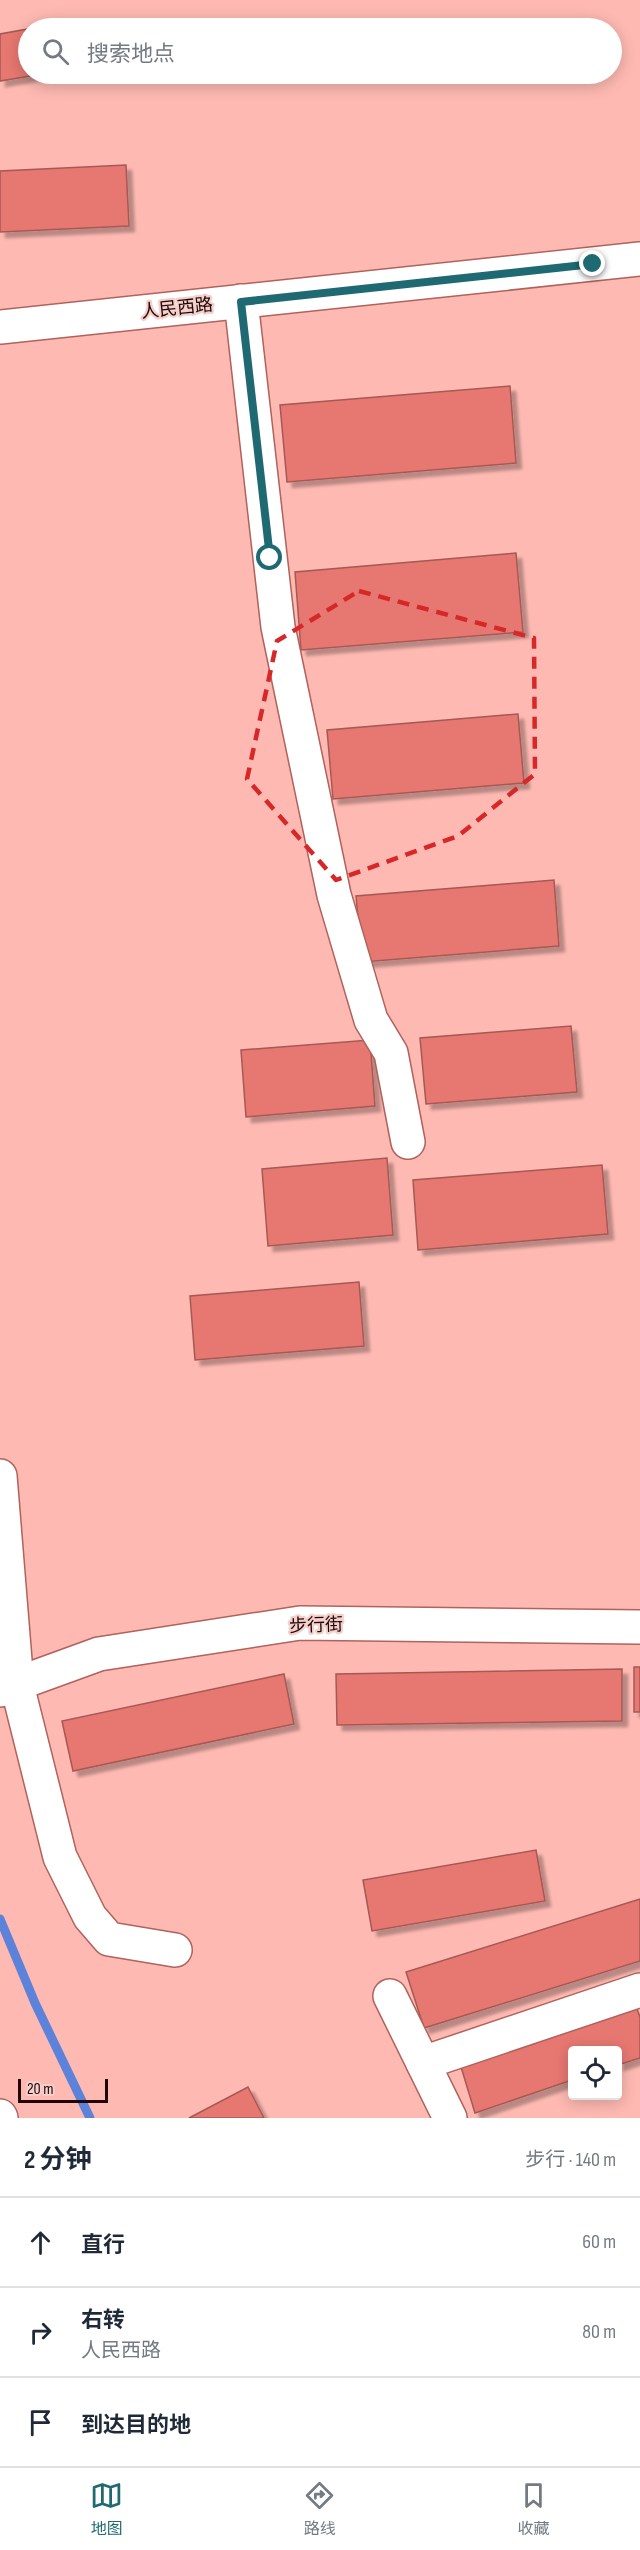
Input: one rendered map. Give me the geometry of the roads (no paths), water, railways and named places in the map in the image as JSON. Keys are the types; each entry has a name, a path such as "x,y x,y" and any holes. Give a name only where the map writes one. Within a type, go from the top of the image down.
{"street":[{"name":"人民西路","path":"0,327 640,259"},
{"path":"241,302 278,627 334,895 371,1020 391,1053 408,1142"},
{"path":"0,1476 9,1688 60,1857 90,1917 109,1939 175,1950"},
{"name":"步行街","path":"9,1688 99,1654 300,1623 640,1627"},
{"path":"423,2063 640,1990"},
{"path":"390,1996 450,2118"}],"waterway":[{"path":"0,1919 35,2003 90,2118"}]}
